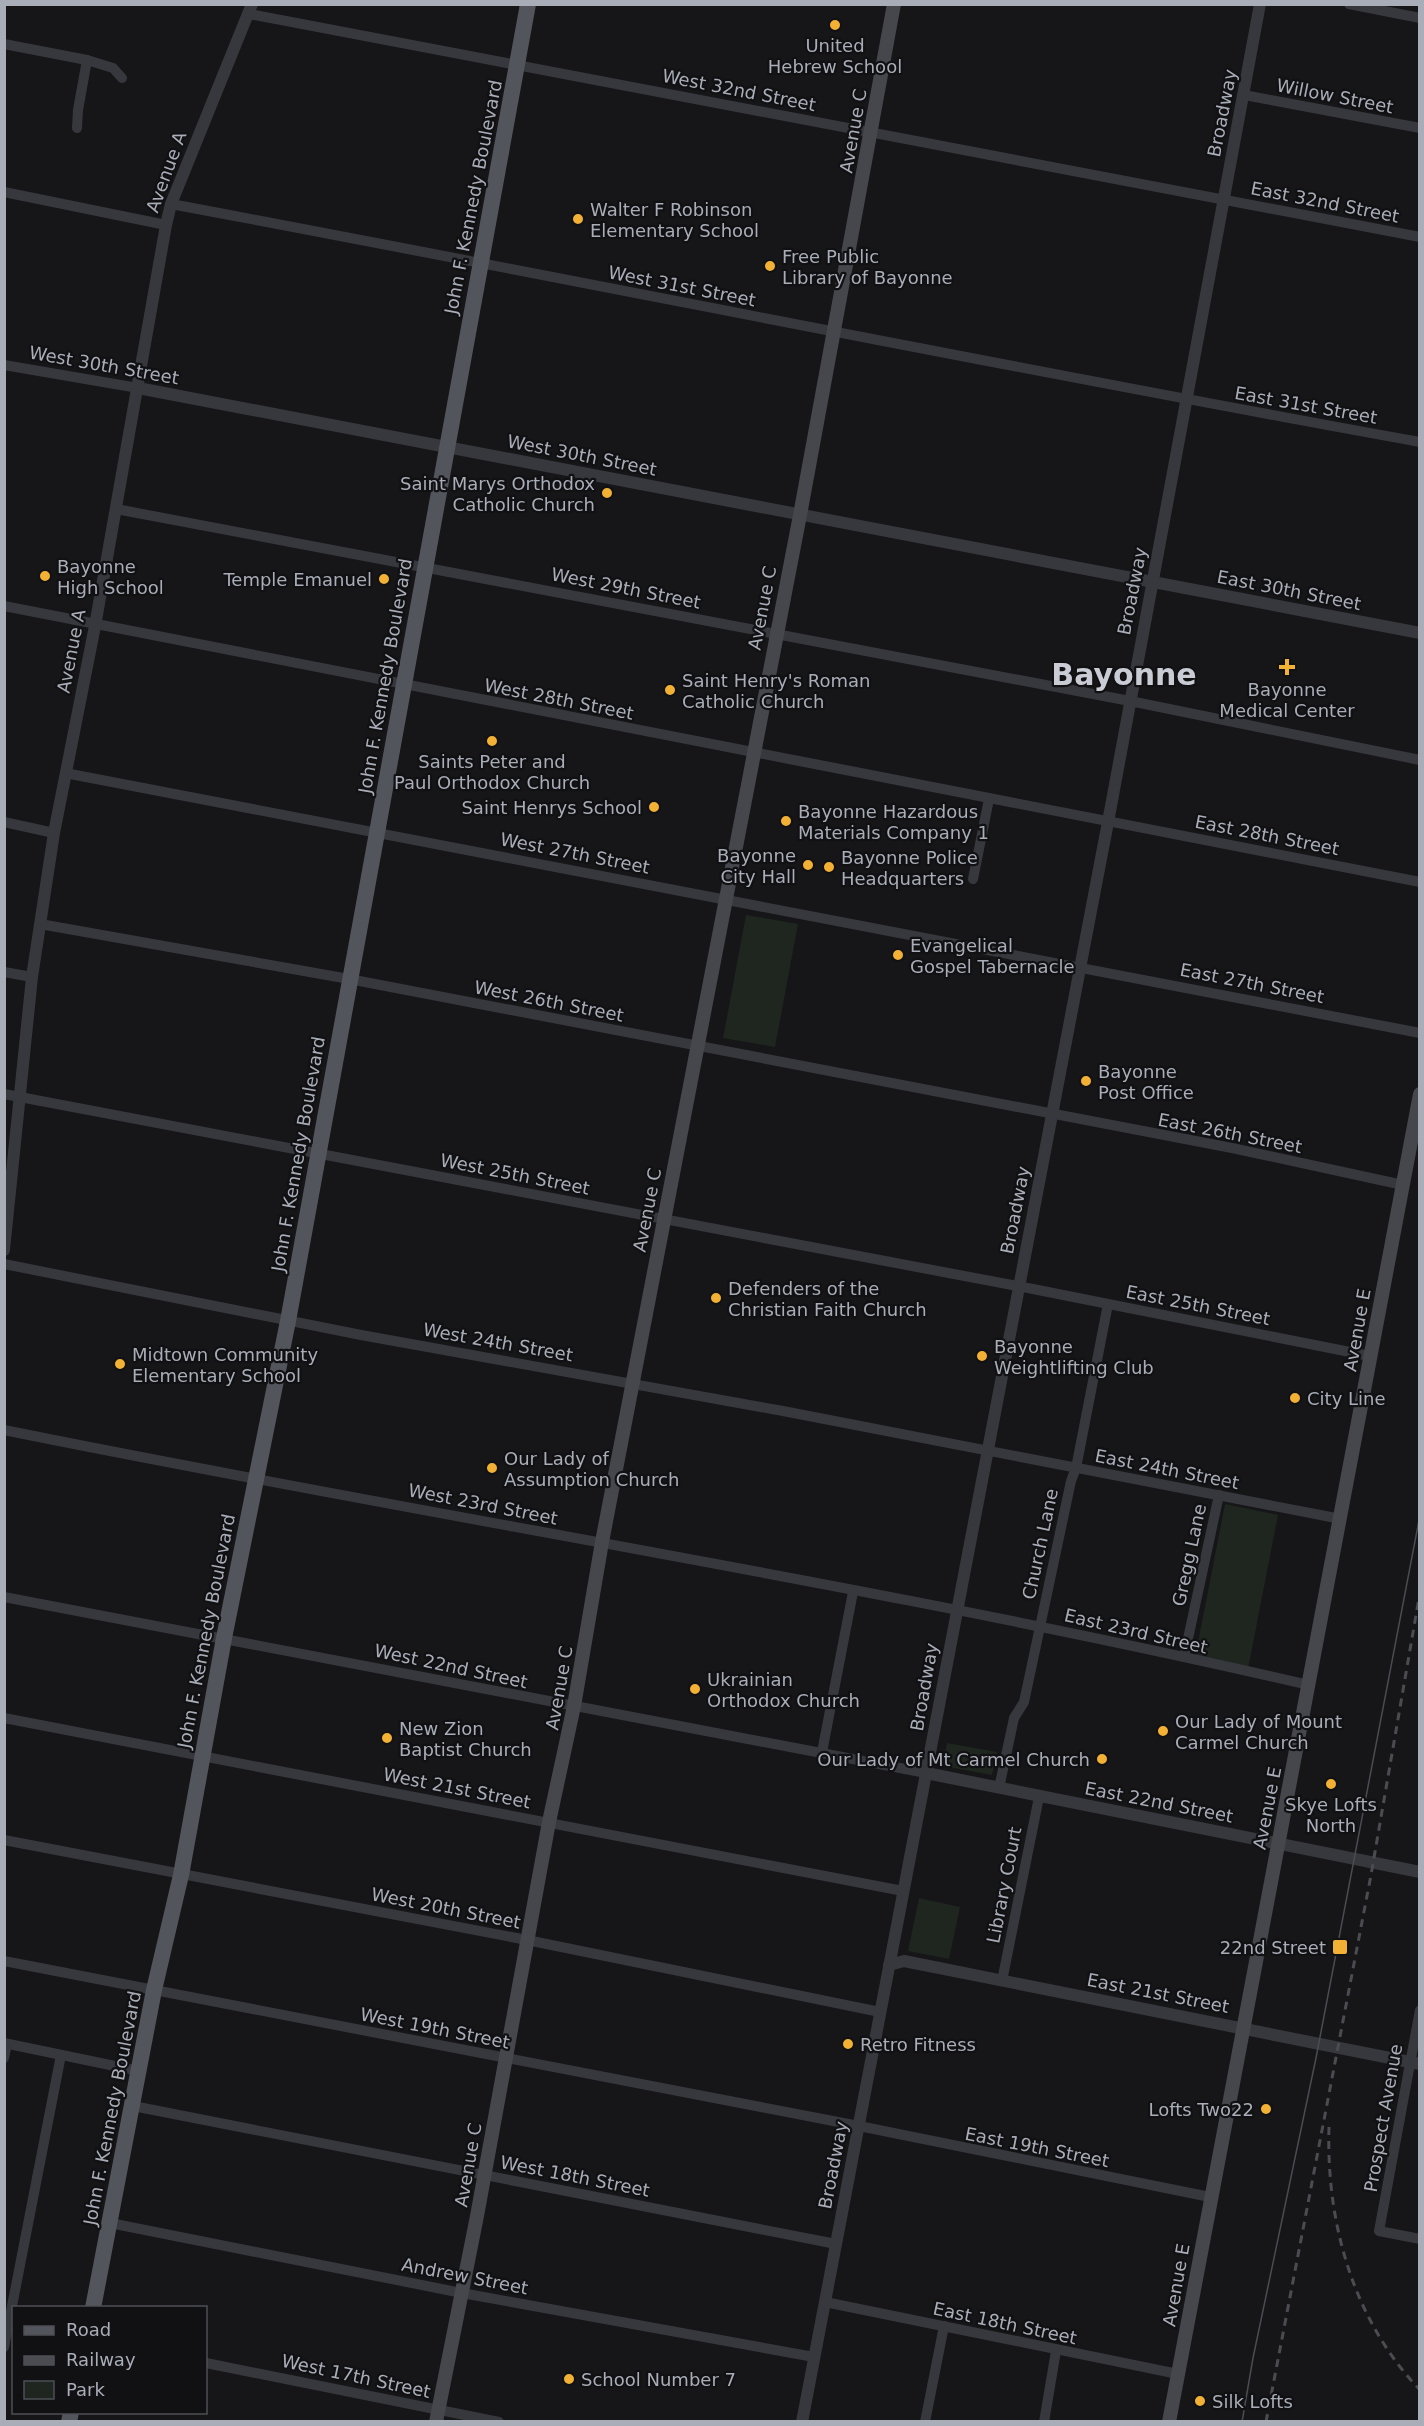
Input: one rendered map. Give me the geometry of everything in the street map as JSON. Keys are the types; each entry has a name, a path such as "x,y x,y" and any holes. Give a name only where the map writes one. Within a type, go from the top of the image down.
{"main road":[{"name":"John F. Kennedy Boulevard","path":"93,2306 154,1990 181,1875 201,1756 288,1321 528,4"},
{"name":"Avenue C","path":"437,2416 485,2176 549,1822 574,1706 602,1542 663,1219 775,634 800,515 894,4"},
{"name":"Avenue E","path":"1169,2421 1341,1520 1419,1094"}],"street":[{"name":"Broadway","path":"802,2421 1108,822 1260,4"},
{"path":"1349,4 1419,18"},
{"name":"West 32nd Street","path":"250,9 517,64 1224,200"},
{"name":"Avenue A","path":"4,1250 22,1097 32,977 54,832 95,626 166,225 171,204 250,9"},
{"path":"4,44 87,60 113,68 122,78"},
{"path":"77,128 87,60"},
{"name":"Willow Street","path":"1244,95 1419,128"},
{"path":"4,192 166,225"},
{"name":"East 32nd Street","path":"1224,200 1419,237"},
{"name":"West 31st Street","path":"171,204 1186,400"},
{"name":"West 30th Street","path":"4,366 138,388 1152,582"},
{"name":"East 31st Street","path":"1186,400 1419,442"},
{"name":"West 29th Street","path":"116,509 1130,701 1419,760"},
{"name":"East 30th Street","path":"1152,582 1419,633"},
{"name":"West 28th Street","path":"4,606 75,619 95,626 1108,822"},
{"name":"West 27th Street","path":"65,773 1079,967"},
{"path":"973,879 989,799"},
{"path":"4,822 54,832"},
{"name":"East 28th Street","path":"1108,822 1419,882"},
{"name":"West 26th Street","path":"40,924 349,979 1052,1114"},
{"name":"East 27th Street","path":"1079,967 1419,1032"},
{"path":"4,972 32,977"},
{"name":"West 25th Street","path":"4,1094 1018,1286"},
{"name":"East 26th Street","path":"1052,1114 1403,1185"},
{"name":"West 24th Street","path":"4,1264 288,1321 633,1383 986,1451"},
{"name":"East 25th Street","path":"1018,1286 1370,1356"},
{"name":"Church Lane","path":"999,1788 1014,1718 1024,1702 1071,1481 1076,1468 1108,1304"},
{"name":"West 23rd Street","path":"4,1430 180,1466 602,1542 956,1611"},
{"name":"East 24th Street","path":"986,1451 1341,1520"},
{"name":"Gregg Lane","path":"1184,1657 1218,1495"},
{"path":"822,1752 854,1592"},
{"name":"West 22nd Street","path":"4,1597 926,1773"},
{"name":"East 23rd Street","path":"956,1611 1309,1685"},
{"name":"West 21st Street","path":"4,1718 903,1891"},
{"name":"East 22nd Street","path":"926,1773 1419,1872"},
{"name":"Library Court","path":"1002,1980 1039,1797"},
{"name":"West 20th Street","path":"4,1840 527,1940 880,2012"},
{"name":"West 19th Street","path":"4,1961 858,2126"},
{"name":"East 21st Street","path":"889,1965 904,1961 1414,2063"},
{"name":"Prospect Avenue","path":"1419,2010 1414,2063 1379,2231 1419,2239"},
{"path":"4,2058 6,2044 139,2071"},
{"path":"4,2347 61,2055"},
{"name":"West 18th Street","path":"133,2106 836,2244"},
{"name":"East 19th Street","path":"858,2126 1210,2197"},
{"name":"Andrew Street","path":"111,2223 462,2293 814,2357"},
{"name":"East 18th Street","path":"825,2302 1017,2340 1056,2351 1178,2374"},
{"path":"925,2421 944,2326"},
{"path":"1044,2421 1056,2351"},
{"name":"West 17th Street","path":"207,2363 437,2416 499,2421"}],"green space":[{"path":"746,915 798,924 775,1047 723,1038"},
{"path":"1225,1504 1278,1515 1248,1669 1195,1658"},
{"path":"947,1743 997,1752 992,1775 943,1766"},
{"path":"919,1898 960,1907 949,1959 908,1951"}],"tram line":[{"path":"1242,2422 1253,2358 1316,2058 1420,1515"}],"railway":[{"path":"1266,2422 1371,1875 1420,1592"},
{"path":"1329,2127 1329,2163 1333,2198 1348,2268 1377,2333 1420,2390"}],"place":[{"name":"United Hebrew School","path":"835,25"},
{"name":"Walter F Robinson Elementary School","path":"578,219"},
{"name":"Free Public Library of Bayonne","path":"770,266"},
{"name":"Saint Marys Orthodox Catholic Church","path":"607,493"},
{"name":"Bayonne High School","path":"45,576"},
{"name":"Temple Emanuel","path":"384,579"},
{"name":"Bayonne Medical Center","path":"1287,667"},
{"name":"Saint Henry's Roman Catholic Church","path":"670,690"},
{"name":"Saints Peter and Paul Orthodox Church","path":"492,741"},
{"name":"Saint Henrys School","path":"654,807"},
{"name":"Bayonne Hazardous Materials Company 1","path":"786,821"},
{"name":"Bayonne City Hall","path":"808,865"},
{"name":"Bayonne Police Headquarters","path":"829,867"},
{"name":"Evangelical Gospel Tabernacle","path":"898,955"},
{"name":"Bayonne Post Office","path":"1086,1081"},
{"name":"Defenders of the Christian Faith Church","path":"716,1298"},
{"name":"Bayonne Weightlifting Club","path":"982,1356"},
{"name":"Midtown Community Elementary School","path":"120,1364"},
{"name":"City Line","path":"1295,1398"},
{"name":"Our Lady of Assumption Church","path":"492,1468"},
{"name":"Ukrainian Orthodox Church","path":"695,1689"},
{"name":"Our Lady of Mount Carmel Church","path":"1163,1731"},
{"name":"New Zion Baptist Church","path":"387,1738"},
{"name":"Our Lady of Mt Carmel Church","path":"1102,1759"},
{"name":"Skye Lofts North","path":"1331,1784"},
{"name":"22nd Street","path":"1340,1947"},
{"name":"Retro Fitness","path":"848,2044"},
{"name":"Lofts Two22","path":"1266,2109"},
{"name":"School Number 7","path":"569,2379"},
{"name":"Silk Lofts","path":"1200,2401"}],"district":[{"name":"Bayonne","path":"1124,674"}]}
